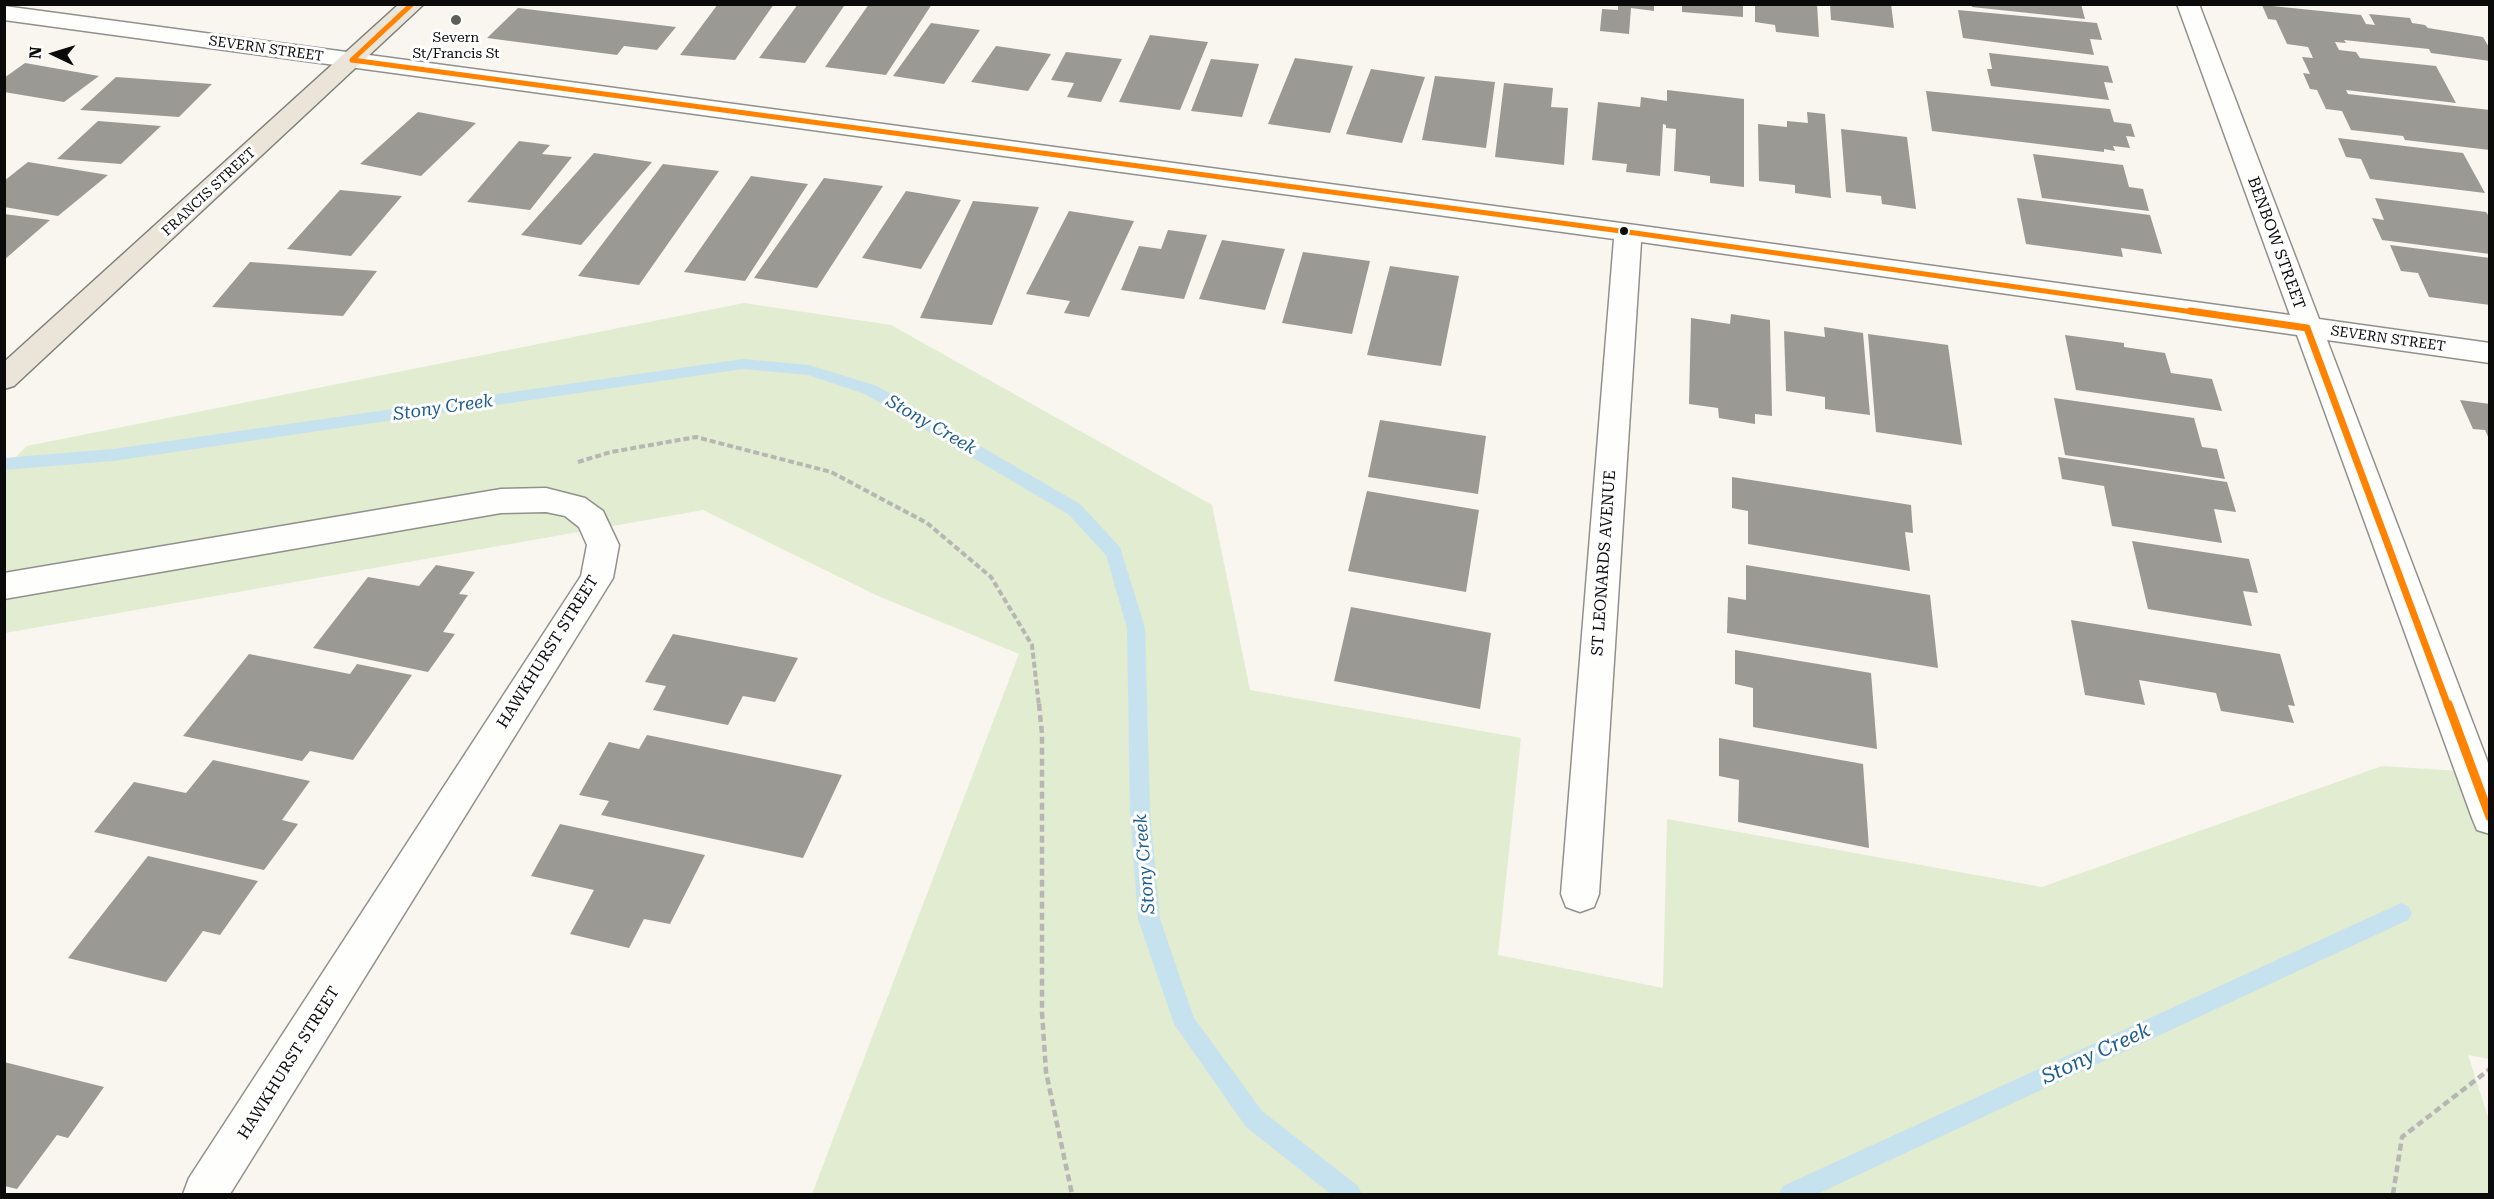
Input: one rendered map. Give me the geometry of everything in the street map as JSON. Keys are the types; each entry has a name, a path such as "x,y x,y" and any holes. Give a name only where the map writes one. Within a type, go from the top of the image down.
{"main road":[{"name":"FRANCIS STREET","path":"4,379 413,4"}],"street":[{"name":"BENBOW STREET","path":"2188,4 2490,818"},
{"name":"SEVERN STREET","path":"4,13 1628,232 2490,353"},
{"name":"ST LEONARDS AVENUE","path":"1580,894 1628,232"},
{"name":"HAWKHURST STREET","path":"4,586 501,501 546,501 574,506 592,520 603,545 597,578 206,1194"}],"path":[{"path":"569,466 611,452 696,437 809,466 831,472 927,523 991,577 1032,645 1042,734 1042,1012 1046,1072 1072,1194"},
{"path":"2393,1194 2402,1137 2490,1069"}],"green space":[{"path":"744,303 891,325 1212,505 1250,690 1521,738 1498,955 1663,988 1667,819 2042,887 2382,766 2489,773 2489,1059 2468,1055 2489,1120 2489,1194 812,1194 1019,654 878,596 703,510 5,633 5,468 27,446"}],"building":[{"path":"718,4 774,4 735,60 680,55"},
{"path":"798,4 844,6 805,63 759,58"},
{"path":"869,4 932,4 886,75 825,67"},
{"path":"1618,4 1654,4 1654,11 1631,8 1629,34 1600,31 1602,9 1618,10"},
{"path":"1682,4 1743,4 1743,17 1682,12"},
{"path":"1755,4 1817,4 1819,37 1776,32 1775,25 1755,22"},
{"path":"1830,4 1891,4 1894,28 1831,20"},
{"path":"1971,4 2081,4 2085,19 1972,7"},
{"path":"2262,5 2361,15 2366,24 2375,25 2369,14 2410,18 2412,23 2425,25 2428,28 2483,37 2490,49 2490,61 2431,53 2429,49 2344,40 2346,43 2335,42 2339,50 2356,52 2360,58 2436,66 2456,103 2346,90 2348,94 2490,110 2490,150 2405,140 2403,136 2351,130 2342,111 2326,109 2317,90 2310,89 2303,73 2310,74 2302,57 2313,58 2308,47 2287,44 2276,20 2268,19"},
{"path":"518,8 676,27 657,50 624,46 617,55 487,38"},
{"path":"1958,10 2097,23 2102,40 2090,39 2094,55 1963,38"},
{"path":"931,23 980,30 944,84 893,76"},
{"path":"1150,35 1208,42 1180,110 1119,102"},
{"path":"996,46 1051,54 1028,91 971,82"},
{"path":"1066,52 1122,59 1101,102 1067,97 1074,83 1051,80"},
{"path":"1989,53 2108,66 2113,83 2104,82 2109,100 1991,86 1987,69 1992,69"},
{"path":"1295,58 1353,66 1330,133 1268,124"},
{"path":"1211,59 1259,64 1242,117 1191,111"},
{"path":"25,63 99,76 64,102 4,92 4,78"},
{"path":"1371,69 1425,77 1402,143 1346,134"},
{"path":"1435,76 1495,82 1486,148 1422,140"},
{"path":"116,77 212,84 179,117 80,110"},
{"path":"1504,83 1553,88 1551,107 1568,108 1564,165 1495,157"},
{"path":"1667,90 1744,99 1744,187 1710,183 1710,176 1674,171 1676,129 1666,128 1663,124 1660,176 1626,172 1627,164 1592,160 1598,102 1640,107 1641,97 1667,101"},
{"path":"1926,91 2110,109 2114,122 2131,124 2135,137 2126,136 2130,148 2113,146 2115,151 2104,149 2104,152 1932,131"},
{"path":"418,112 476,123 421,176 360,164"},
{"path":"1807,112 1825,114 1831,198 1795,193 1795,185 1759,181 1758,124 1787,127 1787,121 1808,123"},
{"path":"98,121 161,126 121,164 57,159"},
{"path":"1841,129 1907,137 1916,209 1882,204 1881,196 1846,192"},
{"path":"2338,138 2463,153 2485,193 2370,179 2361,159 2346,157"},
{"path":"519,141 550,145 542,154 572,157 530,210 467,202"},
{"path":"594,153 652,162 581,245 521,235"},
{"path":"2033,154 2123,165 2129,187 2143,189 2149,211 2042,198"},
{"path":"28,162 108,175 58,216 4,207 4,181"},
{"path":"663,164 719,171 639,285 578,276"},
{"path":"751,176 808,184 745,281 684,272"},
{"path":"824,178 883,186 817,288 754,278"},
{"path":"340,190 402,196 351,256 287,249"},
{"path":"906,191 961,200 921,269 862,258"},
{"path":"2017,198 2150,215 2162,254 2121,248 2123,257 2026,244"},
{"path":"2375,198 2486,212 2490,218 2490,254 2382,240 2372,218 2384,220"},
{"path":"973,201 1039,207 992,325 920,318"},
{"path":"1069,211 1134,221 1089,317 1064,313 1070,301 1026,294"},
{"path":"4,214 50,220 4,260"},
{"path":"1168,230 1207,235 1184,299 1121,290 1139,246 1161,249"},
{"path":"1222,240 1285,249 1265,310 1199,299"},
{"path":"2390,245 2490,258 2490,305 2429,297 2418,273 2401,271"},
{"path":"1303,252 1370,261 1352,334 1282,323"},
{"path":"250,262 377,271 343,316 212,307"},
{"path":"1390,266 1459,276 1441,366 1367,355"},
{"path":"1731,314 1770,320 1772,416 1755,414 1755,424 1719,418 1718,408 1689,404 1691,318 1730,324"},
{"path":"1824,327 1863,333 1870,415 1825,409 1825,397 1786,391 1784,331 1825,337"},
{"path":"1868,334 1948,345 1962,445 1876,432"},
{"path":"2065,335 2124,343 2124,347 2165,353 2171,373 2212,379 2222,411 2076,390"},
{"path":"2054,398 2194,418 2202,447 2217,449 2225,479 2065,455"},
{"path":"2460,400 2490,404 2490,441 2485,430 2473,429"},
{"path":"1380,420 1486,436 1478,494 1368,477"},
{"path":"2058,457 2227,482 2236,512 2214,509 2222,543 2112,526 2104,486 2062,479"},
{"path":"1732,477 1911,505 1913,533 1905,532 1910,571 1748,544 1748,511 1732,508"},
{"path":"1367,491 1479,510 1466,592 1348,571"},
{"path":"2132,541 2249,559 2258,593 2243,591 2252,626 2148,609"},
{"path":"436,565 475,572 459,594 468,595 443,632 455,634 428,672 313,648 368,577 419,586"},
{"path":"1746,565 1930,595 1938,668 1727,633 1728,597 1746,600"},
{"path":"1351,607 1491,633 1480,709 1334,681"},
{"path":"2071,620 2280,654 2295,706 2288,705 2294,723 2221,711 2216,693 2139,680 2145,705 2085,695"},
{"path":"673,634 798,658 775,702 743,696 728,725 653,710 666,686 645,682"},
{"path":"1735,650 1871,673 1877,749 1753,727 1753,688 1735,684"},
{"path":"249,654 350,674 357,664 412,675 353,760 310,751 302,761 183,736"},
{"path":"647,735 842,775 803,858 601,815 609,801 579,795 609,742 639,749"},
{"path":"1719,738 1863,764 1869,848 1738,822 1739,780 1719,776"},
{"path":"213,760 310,781 282,820 298,824 264,870 94,832 134,782 186,793"},
{"path":"560,824 705,855 670,924 644,919 629,948 570,934 594,890 531,876"},
{"path":"148,856 258,881 220,935 203,931 166,982 68,958"},
{"path":"4,1062 104,1087 68,1138 57,1135 17,1189 4,1186"}],"waterway":[{"name":"Stony Creek","path":"4,464 113,455 743,364 809,370 871,390 1074,509 1114,552 1136,628 1140,811 1149,919 1185,1024 1254,1119 1350,1194"},
{"name":"Stony Creek","path":"1791,1194 2401,913"}],"transit line":[{"path":"352,60 412,4"},
{"path":"352,60 1628,232 2307,328"},
{"path":"2307,328 2490,817"}],"place":[{"name":"Severn St/Francis St","path":"456,20"}]}
